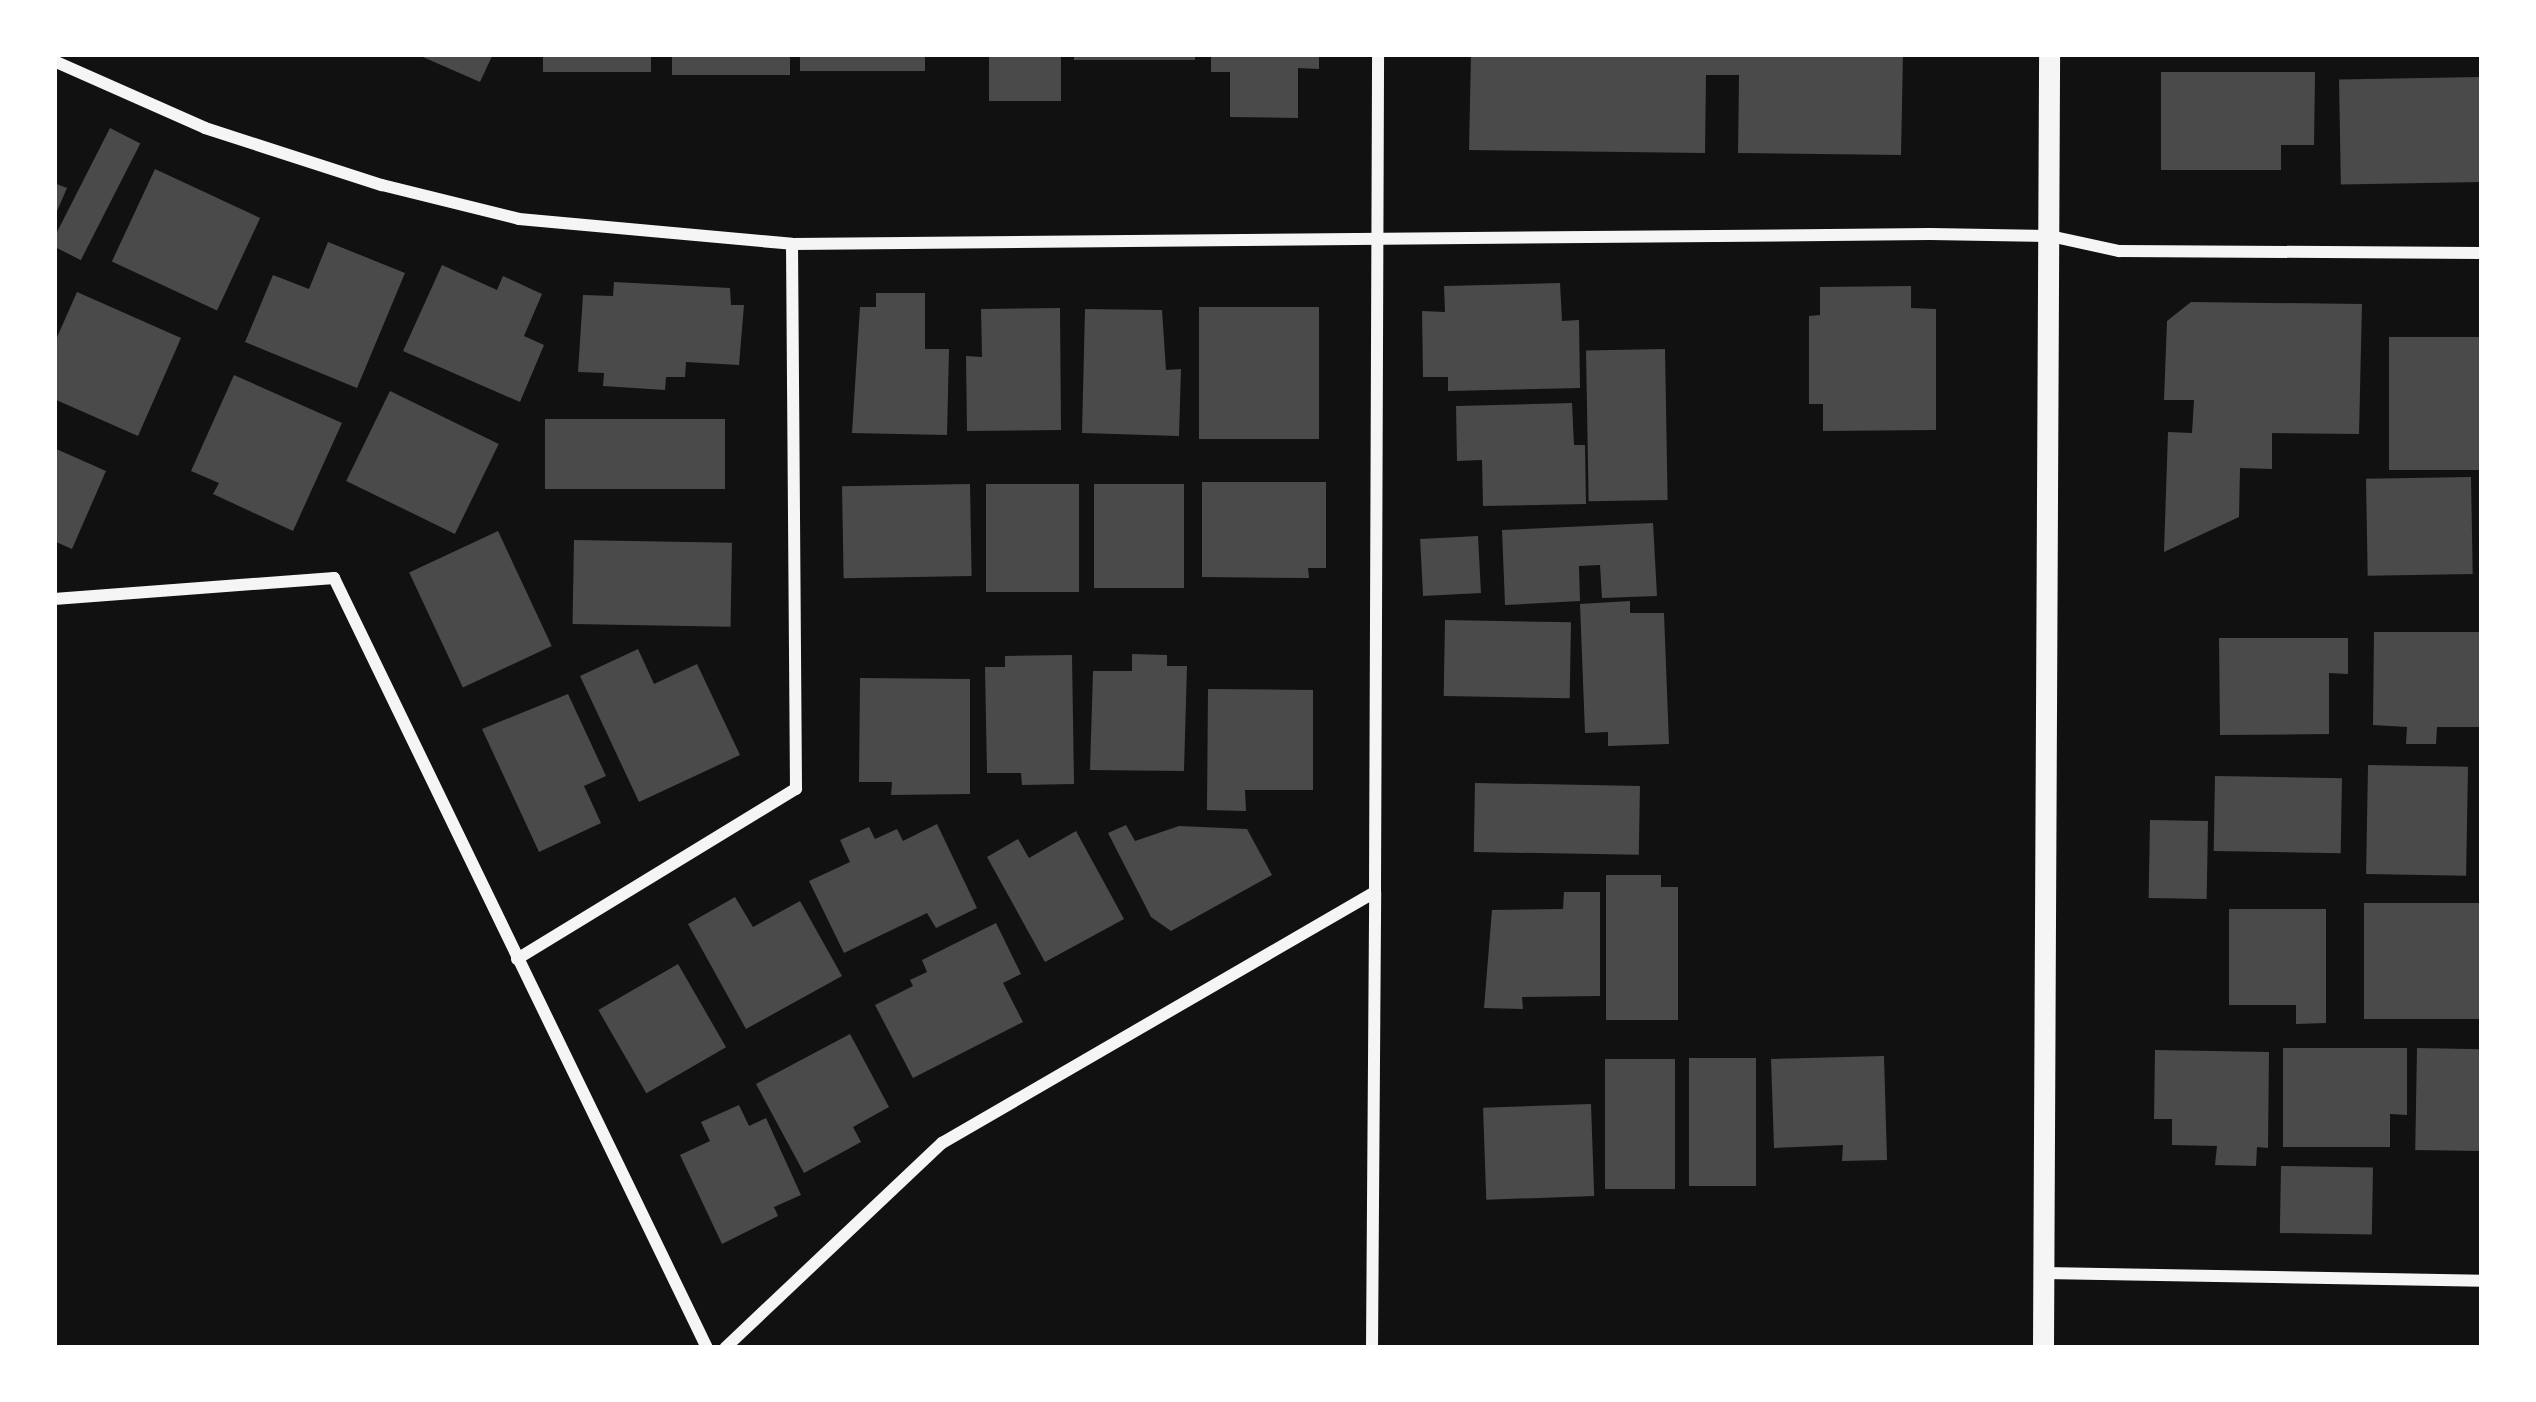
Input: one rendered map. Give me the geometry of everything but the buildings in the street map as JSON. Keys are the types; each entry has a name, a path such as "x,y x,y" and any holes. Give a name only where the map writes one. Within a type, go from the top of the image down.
{"street":[{"path":"1372,1348 1378,54"},
{"path":"2043,1348 2049,54"},
{"path":"54,61 205,128 473,208 791,244 2050,236 2120,251 2482,253"},
{"path":"517,958 796,790 791,244"},
{"path":"54,599 334,578 707,1348"},
{"path":"725,1348 942,1143 1375,892"},
{"path":"2044,1273 2482,1281"}]}
